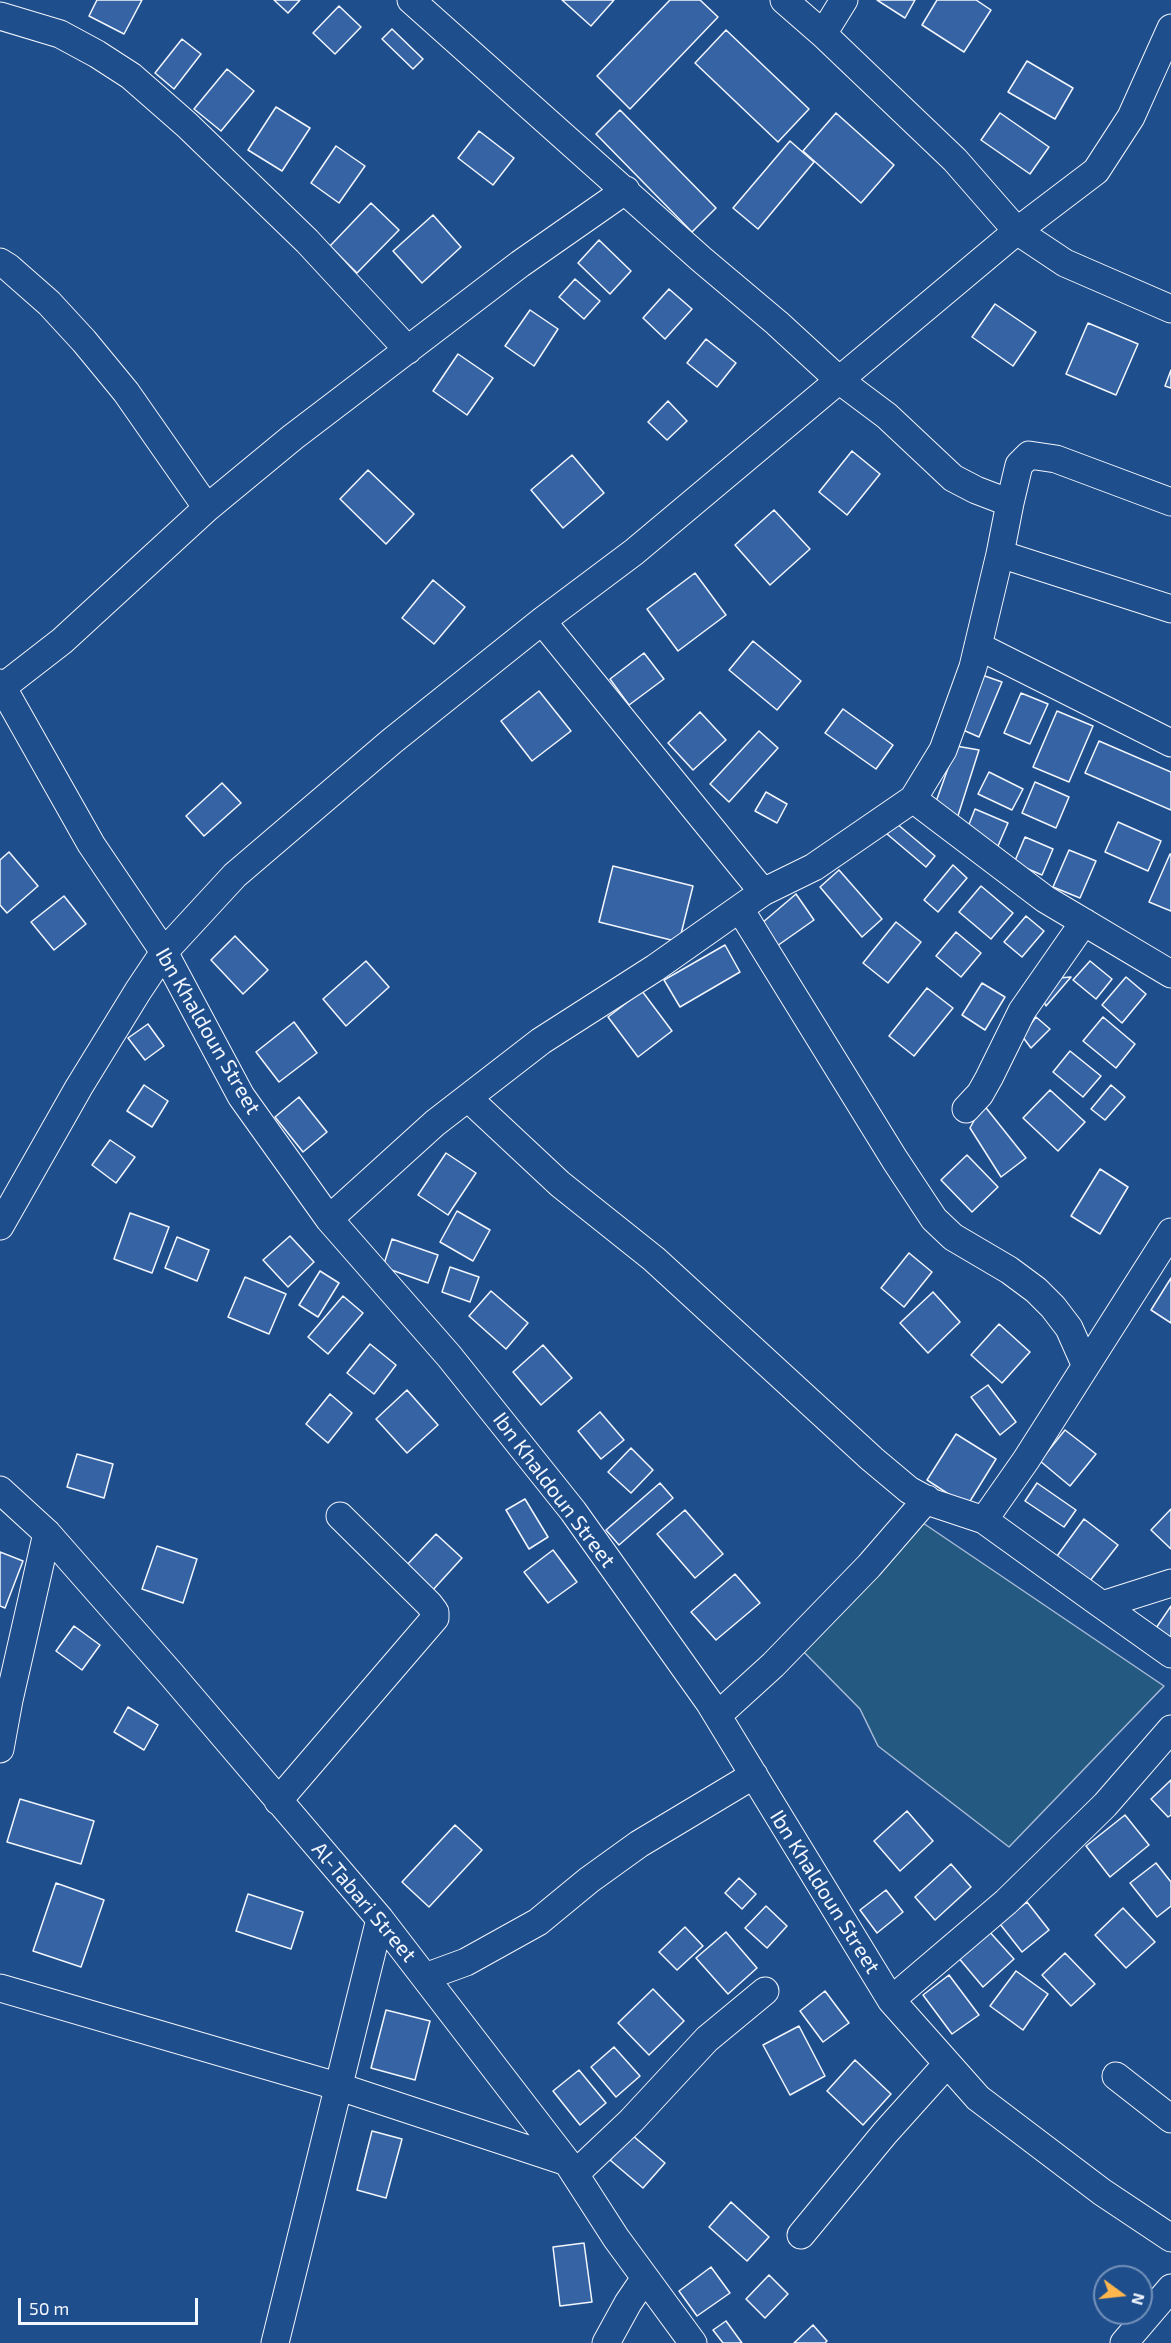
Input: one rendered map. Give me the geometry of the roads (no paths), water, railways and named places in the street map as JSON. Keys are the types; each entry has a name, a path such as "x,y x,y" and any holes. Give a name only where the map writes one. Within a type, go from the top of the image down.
{"street":[{"path":"411,0 839,380 887,416 953,478 1010,503"},
{"path":"784,0 823,34 955,160 1017,231 1065,262 1171,309"},
{"path":"823,34 844,0"},
{"path":"0,16 60,34 131,76 187,125 306,241 408,350"},
{"path":"0,1226 79,1087 164,952 235,875 392,741 542,621 634,552 1017,231 1096,171 1131,117 1171,28"},
{"path":"1,686 62,641 207,508 293,437 520,264 626,190"},
{"path":"0,262 49,303 84,341 126,392 207,508"},
{"path":"329,1219 435,1124 542,1041 656,969 763,892 814,867 913,800 943,750 978,646 1019,465 1029,455 1056,459 1171,502"},
{"path":"1000,554 1171,609"},
{"path":"542,621 763,892"},
{"path":"978,646 1171,743"},
{"name":"Ibn Khaldoun Street","path":"1,686 91,844 164,952 241,1096 329,1219 449,1356 573,1511 718,1715 891,2000 978,2098 1102,2192 1171,2238"},
{"path":"913,800 1045,899 1171,974"},
{"path":"740,909 934,1219 953,1237 1009,1270 1053,1307 1069,1328 1085,1364"},
{"path":"966,1109 980,1094 1022,1011 1083,922"},
{"path":"468,1098 560,1184 654,1259 872,1459 909,1490 927,1500 984,1520 1171,1654"},
{"path":"984,1520 1026,1460 1171,1232"},
{"name":"Al-Tabari Street","path":"0,1490 47,1533 380,1919 571,2168 645,2278 693,2343"},
{"path":"718,1715 773,1665 869,1566 927,1500"},
{"path":"278,1801 435,1618 435,1612 429,1604 340,1516"},
{"path":"0,1749 47,1533"},
{"path":"1102,1605 1171,1583"},
{"path":"891,2000 1006,1902 1106,1805 1171,1729"},
{"path":"424,1977 466,1962 538,1922 588,1880 639,1844 754,1775"},
{"path":"275,2343 380,1919"},
{"path":"0,1988 340,2087 571,2168 631,2121 707,2039 765,1991"},
{"path":"801,2235 885,2133 946,2064"},
{"path":"1116,2076 1171,2119"},
{"path":"606,2343 645,2278"},
{"path":"1124,2343 1171,2288"}]}
